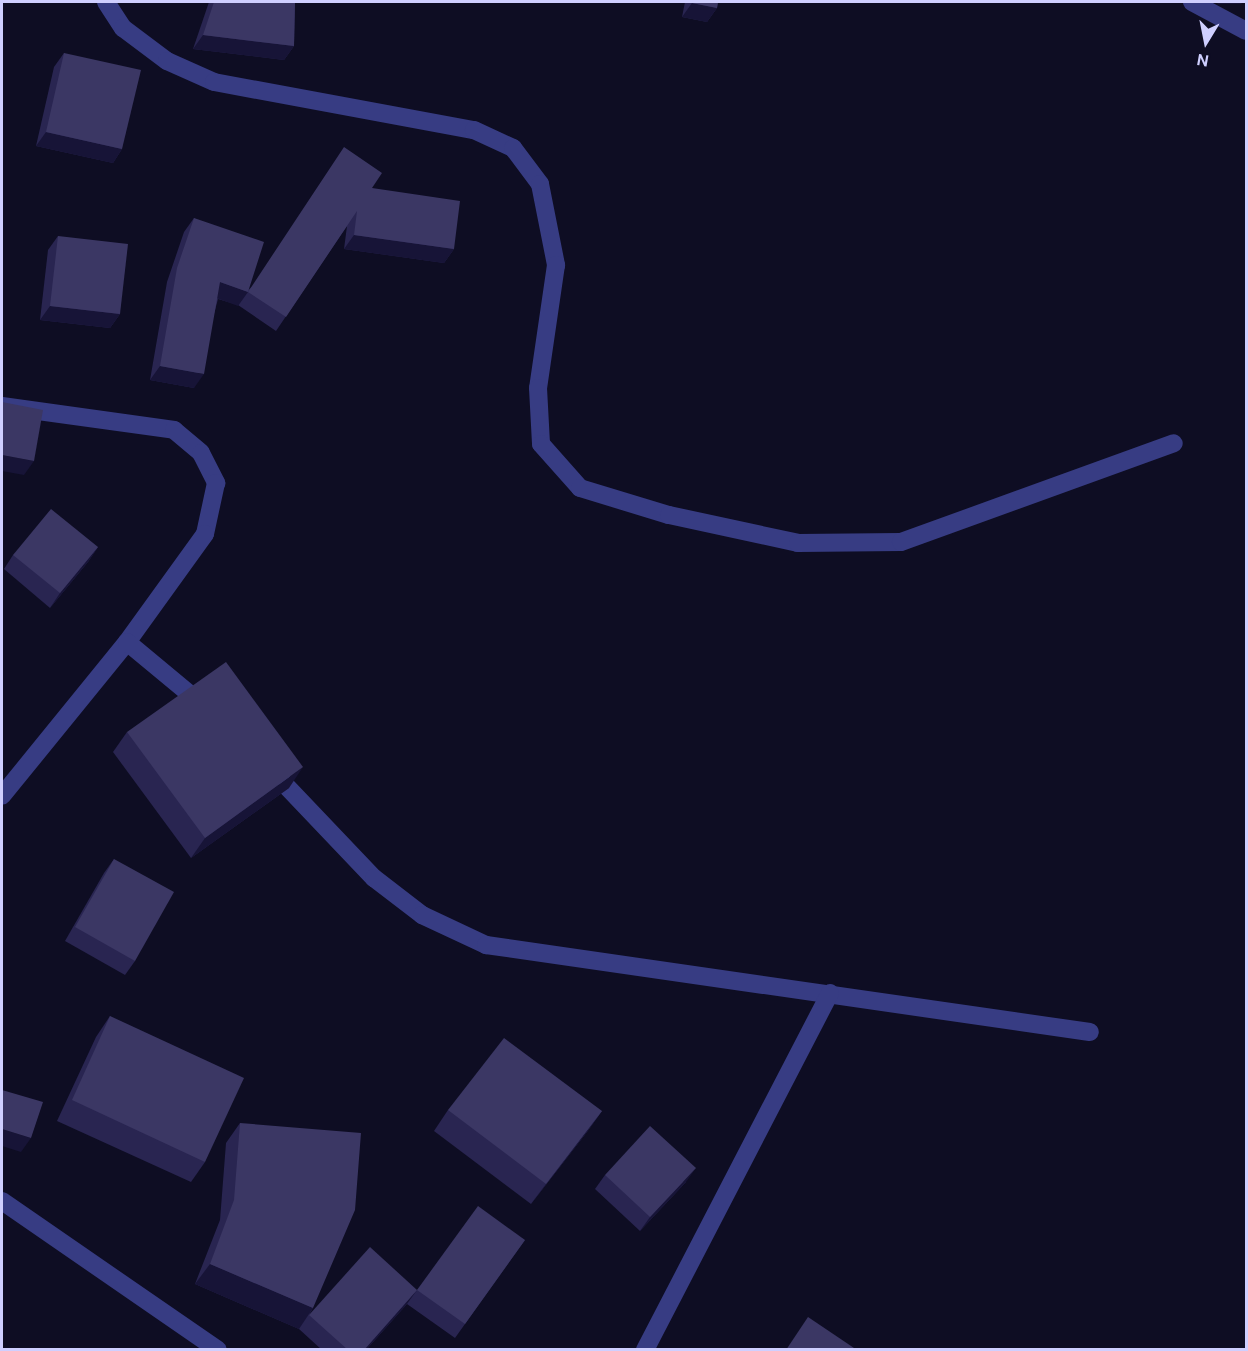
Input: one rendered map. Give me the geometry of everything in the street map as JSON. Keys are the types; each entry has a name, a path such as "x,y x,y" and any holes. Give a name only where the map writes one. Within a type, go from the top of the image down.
{"street":[{"path":"106,2 123,28 167,61 214,82 474,130 513,148 540,184 556,265 538,388 541,444 580,488 669,515 798,543 901,542 1174,442"},
{"path":"1192,2 1246,31"},
{"path":"2,406 174,430 201,453 216,483 206,534 127,642 2,796"},
{"path":"127,642 221,721"},
{"path":"255,754 374,878 422,915 486,945 1090,1032"},
{"path":"645,1350 830,993"},
{"path":"2,1201 218,1350"}],"building":[{"path":"214,2 295,2 294,46 203,35"},
{"path":"692,2 718,2 717,8"},
{"path":"64,53 141,70 122,149 46,132"},
{"path":"344,147 382,173 372,188 460,201 454,249 354,235 357,211 286,317 248,292"},
{"path":"194,218 264,242 248,292 220,282 204,374 160,366 177,268"},
{"path":"58,236 128,244 120,314 50,306"},
{"path":"2,402 43,410 34,461 2,455"},
{"path":"51,509 98,547 60,593 13,555"},
{"path":"226,662 303,767 205,838 127,732"},
{"path":"114,859 174,892 135,961 75,927"},
{"path":"110,1016 244,1078 205,1162 72,1100"},
{"path":"504,1038 602,1111 546,1184 448,1110"},
{"path":"2,1090 43,1102 31,1138 2,1129"},
{"path":"240,1123 361,1133 355,1210 313,1308 210,1264 234,1200"},
{"path":"650,1126 696,1168 650,1217 605,1175"},
{"path":"478,1206 525,1240 465,1324 417,1290"},
{"path":"370,1247 417,1290 364,1350 348,1350 309,1315"},
{"path":"808,1317 857,1350 786,1350"}]}
